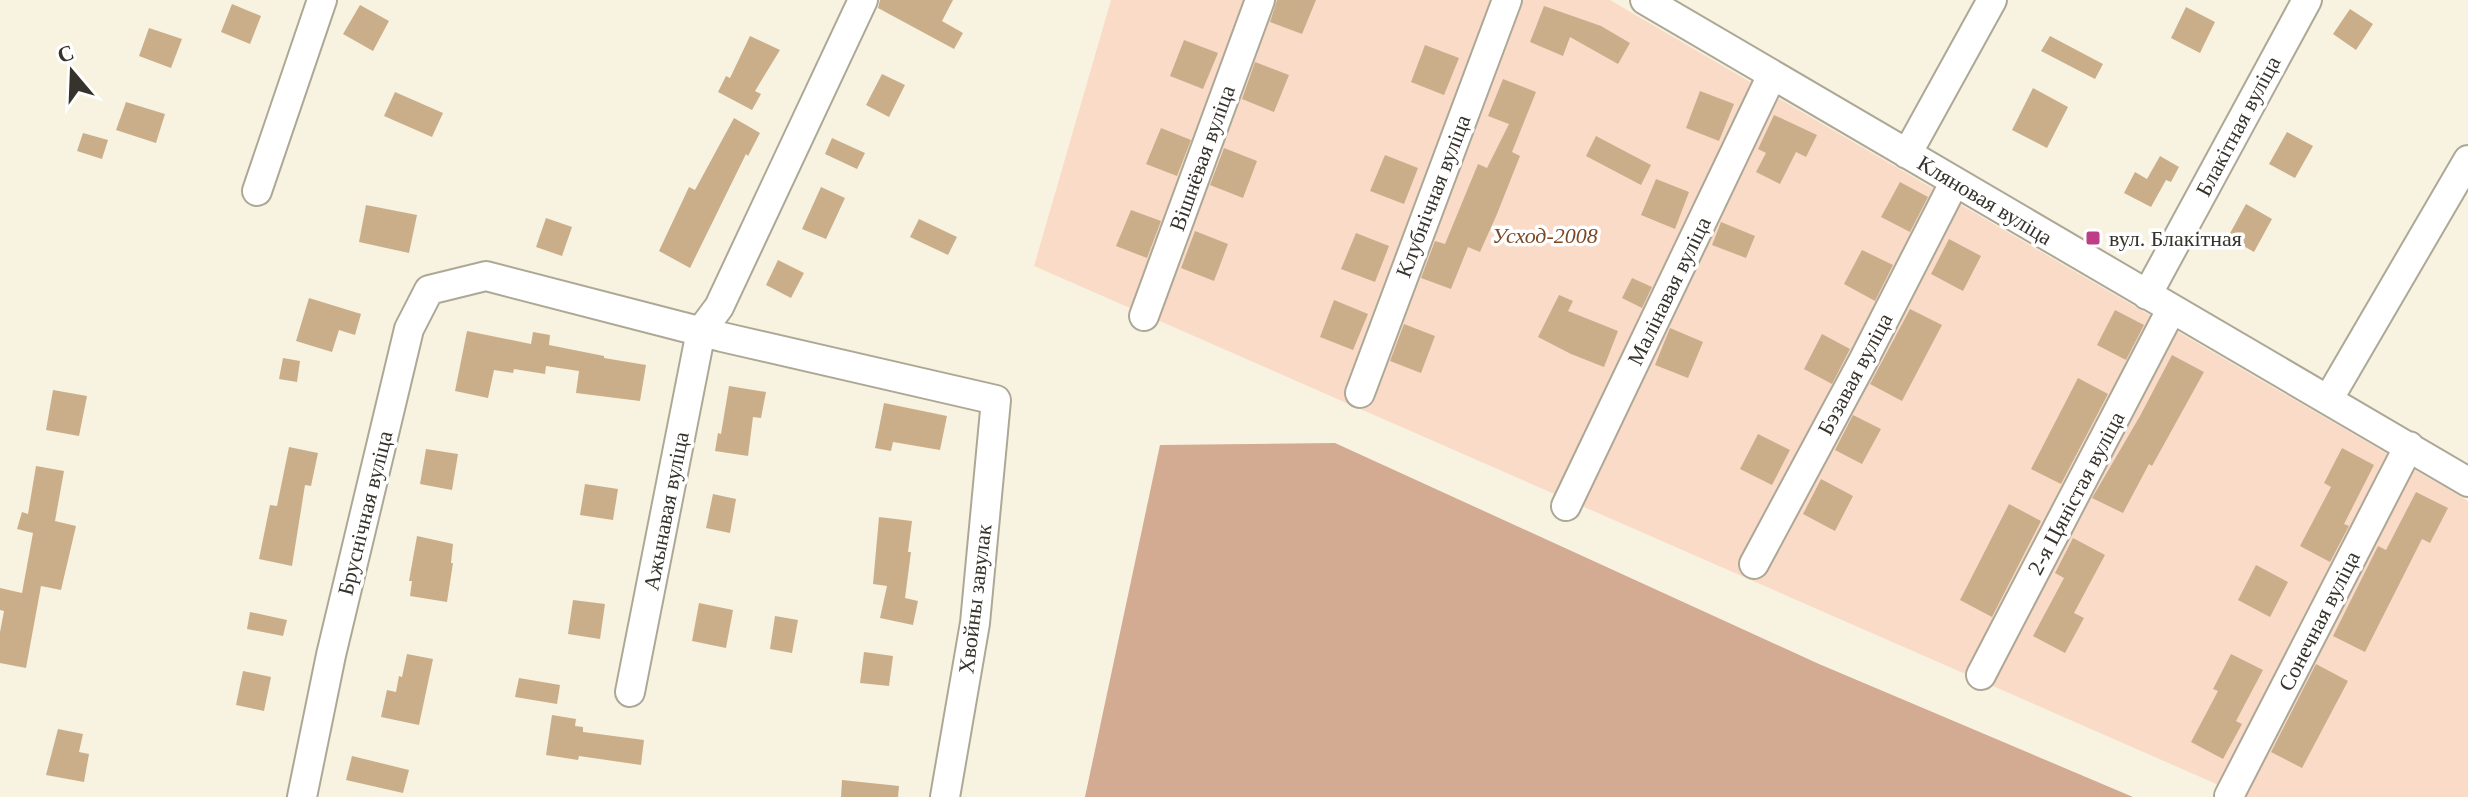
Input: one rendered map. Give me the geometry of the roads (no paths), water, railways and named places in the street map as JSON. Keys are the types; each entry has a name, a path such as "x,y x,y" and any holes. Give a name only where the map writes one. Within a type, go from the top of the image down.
{"street":[{"path":"257,191 322,0"},
{"path":"701,331 719,307 863,0"},
{"name":"Вішнёвая вуліца","path":"1144,316 1260,0"},
{"name":"Клубнічная вуліца","path":"1360,393 1507,0"},
{"path":"1907,154 1992,0"},
{"name":"Блакітная вуліца","path":"2147,295 2307,0"},
{"name":"Кляновая вуліца","path":"1656,3 1954,183 2468,482"},
{"name":"Малінавая вуліца","path":"1566,506 1772,75"},
{"path":"2328,400 2468,160"},
{"name":"Бэзавая вуліца","path":"1754,564 1954,183"},
{"name":"Бруснічная вуліца","path":"302,797 331,655 409,329 429,290 486,276 701,331"},
{"name":"2-я Цяністая вуліца","path":"1981,675 2171,310"},
{"name":"Хвойны завулак","path":"701,331 996,400 975,623 945,797"},
{"name":"Ажынавая вуліца","path":"630,692 701,331"},
{"name":"Сонечная вуліца","path":"2229,796 2409,446"}],"place":[{"name":"вул. Блакітная","path":"2093,238"}],"park label":[{"name":"Усход-2008","path":"1545,235"}]}
